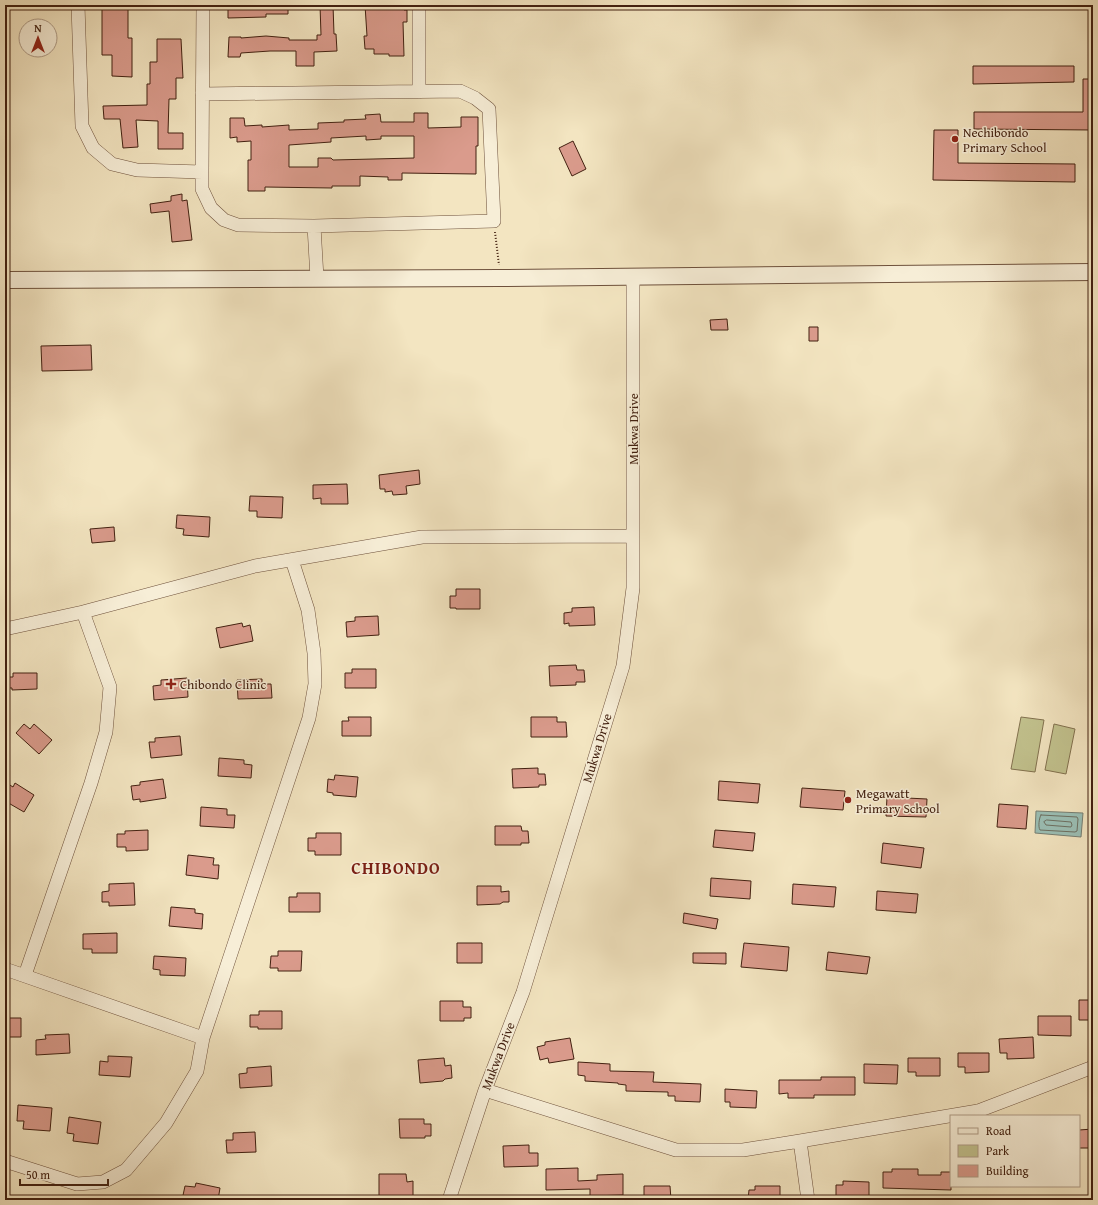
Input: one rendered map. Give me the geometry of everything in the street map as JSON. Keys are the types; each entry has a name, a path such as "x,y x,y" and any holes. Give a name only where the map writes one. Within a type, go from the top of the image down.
{"street":[{"path":"78,5 82,126 94,148 112,164 137,170 202,172"},
{"path":"202,94 460,91 475,98 489,109 494,221 314,226 238,225 224,220 210,208 202,189 202,94 203,5"},
{"path":"419,5 419,92"},
{"path":"314,226 317,278"},
{"path":"5,280 500,278 1093,272"},
{"name":"Mukwa Drive","path":"449,1200 485,1090 523,992 623,666 633,588 633,277"},
{"path":"5,629 83,612 255,566 422,537 633,536"},
{"path":"5,1161 77,1184 103,1182 126,1170 166,1123 197,1071 203,1038 310,711 315,684 314,653 308,610 292,560"},
{"path":"25,975 91,783 106,732 110,687 83,612"},
{"path":"5,969 203,1038"},
{"path":"954,1115 978,1111 1093,1067"},
{"path":"485,1090 676,1150 743,1150 950,1116"},
{"path":"800,1141 808,1200"}],"path":[{"path":"494,221 500,278"}],"green space":[{"path":"1021,717 1044,720 1035,772 1011,769"},
{"path":"1054,724 1075,729 1066,774 1045,770"}],"water":[{"path":"1036,811 1083,813 1081,837 1035,833"}],"building":[{"path":"102,5 128,5 128,38 132,38 132,77 112,76 112,55 102,55"},
{"path":"228,5 288,5 288,14 266,14 266,17 228,18"},
{"path":"320,5 333,5 334,34 336,34 337,51 314,52 314,66 296,66 296,51 241,53 240,57 228,57 229,37 241,38 266,36 289,38 289,40 317,40 317,35 321,35"},
{"path":"365,5 404,5 404,10 407,10 407,22 403,22 404,56 374,54 374,49 365,49 364,36 367,36"},
{"path":"157,39 181,39 183,78 176,78 176,99 169,99 168,133 183,133 183,149 158,149 158,121 136,120 138,147 123,148 120,119 104,119 103,106 147,105 147,84 150,84 150,62 157,62"},
{"path":"973,66 1074,66 1074,82 973,84"},
{"path":"1083,79 1093,79 1093,130 974,129 974,112 1083,112"},
{"path":"414,113 428,113 428,128 461,127 461,117 478,117 476,174 402,173 402,180 388,180 388,177 360,176 360,186 332,186 332,188 265,187 265,191 248,191 248,160 251,160 251,141 237,142 237,137 230,138 230,118 244,118 245,126 262,125 262,127 289,125 289,130 318,129 318,123 366,119 365,115 380,114 381,122 414,122","holes":["366,136 366,140 381,139 381,136 414,136 414,158 333,160 331,158 318,158 318,167 289,167 289,145 331,142 331,138"]},
{"path":"934,130 958,130 958,163 1075,164 1075,182 933,180"},
{"path":"573,141 586,169 572,176 559,148"},
{"path":"182,194 182,201 187,200 192,240 172,242 169,211 151,213 150,204 171,201 171,196"},
{"path":"727,319 728,330 711,330 710,320"},
{"path":"809,327 818,327 818,341 809,341"},
{"path":"91,345 92,370 42,371 41,346"},
{"path":"419,470 420,484 406,486 407,494 393,495 392,491 385,492 385,489 380,489 379,475"},
{"path":"347,484 348,504 321,504 321,498 313,499 313,485"},
{"path":"250,496 283,497 282,518 257,517 257,511 249,511"},
{"path":"177,515 210,517 209,537 183,535 184,529 176,528"},
{"path":"114,527 115,541 92,543 90,529"},
{"path":"456,589 480,589 480,609 450,608 450,596 456,596"},
{"path":"594,607 595,625 569,626 569,623 564,624 564,613 572,612 572,608"},
{"path":"378,616 379,635 347,637 346,622 355,621 355,617"},
{"path":"242,623 243,627 250,625 253,641 220,648 216,628"},
{"path":"576,665 577,670 584,670 585,682 576,682 576,685 550,686 549,666"},
{"path":"352,669 376,669 376,688 345,688 345,673 352,673"},
{"path":"13,673 37,673 37,689 12,690 12,688 5,688 5,677 13,677"},
{"path":"187,678 188,697 154,700 153,686 161,685 161,680"},
{"path":"262,679 262,684 271,684 272,698 238,699 237,680"},
{"path":"348,717 371,717 371,736 342,736 342,721 349,721"},
{"path":"531,717 557,717 557,722 566,722 567,737 531,737"},
{"path":"24,724 30,729 34,724 52,740 39,754 16,733"},
{"path":"180,736 182,755 151,758 149,742 155,742 155,738"},
{"path":"219,758 244,760 244,764 252,765 251,778 218,776"},
{"path":"538,768 538,774 545,774 546,785 539,785 539,787 513,788 512,769"},
{"path":"335,775 358,777 356,797 333,795 333,793 327,792 328,779 334,780"},
{"path":"163,779 166,798 140,802 140,799 133,800 131,786 140,785 140,782"},
{"path":"719,781 760,784 758,803 718,800"},
{"path":"5,782 13,787 15,783 34,795 24,812 5,801"},
{"path":"802,788 845,791 843,810 800,807"},
{"path":"887,797 927,799 926,817 886,816"},
{"path":"999,804 1028,806 1026,829 997,827"},
{"path":"201,807 227,809 227,815 235,815 234,828 200,826"},
{"path":"495,826 521,826 522,831 528,831 529,843 521,843 521,845 495,845"},
{"path":"148,830 148,850 126,851 126,847 117,847 117,834 125,834 125,831"},
{"path":"715,830 755,833 753,851 713,847"},
{"path":"316,833 341,833 341,855 315,855 315,851 308,851 308,838 316,838"},
{"path":"883,843 924,848 921,868 881,863"},
{"path":"188,855 214,858 213,865 219,865 218,879 186,875"},
{"path":"711,878 751,881 750,899 710,896"},
{"path":"134,883 135,905 109,906 109,902 102,902 102,892 109,891 109,884"},
{"path":"793,884 836,887 834,907 792,904"},
{"path":"477,886 501,886 501,892 509,891 509,902 477,905"},
{"path":"877,891 918,894 916,913 876,910"},
{"path":"297,893 320,893 320,912 289,912 289,897 297,897"},
{"path":"171,907 195,909 195,913 203,914 202,929 169,926"},
{"path":"684,913 718,919 716,929 683,923"},
{"path":"117,933 117,953 92,953 92,949 83,949 83,934"},
{"path":"457,943 482,943 482,963 457,963"},
{"path":"744,943 789,947 787,971 741,967"},
{"path":"278,951 302,951 301,971 278,971 278,968 270,968 271,956 278,956"},
{"path":"828,952 870,957 867,974 826,970"},
{"path":"693,953 726,953 726,964 693,963"},
{"path":"154,956 186,958 185,976 160,975 160,970 153,969"},
{"path":"1079,1000 1093,1000 1093,1020 1079,1020"},
{"path":"440,1001 463,1001 463,1007 471,1007 471,1018 464,1018 464,1021 440,1021"},
{"path":"259,1011 282,1011 282,1029 258,1029 258,1027 250,1027 250,1015 259,1015"},
{"path":"1038,1016 1071,1016 1071,1036 1038,1035"},
{"path":"5,1018 21,1018 21,1037 5,1037"},
{"path":"69,1034 70,1053 36,1055 36,1040 46,1039 45,1035"},
{"path":"1033,1037 1034,1058 1007,1059 1007,1053 1000,1053 999,1039"},
{"path":"570,1038 574,1059 549,1063 548,1058 540,1060 537,1047 545,1045 545,1042"},
{"path":"958,1053 989,1053 989,1072 965,1073 965,1067 958,1067"},
{"path":"108,1056 132,1057 130,1077 99,1075 100,1061 108,1062"},
{"path":"444,1058 445,1066 451,1065 452,1078 445,1079 443,1081 420,1083 418,1060"},
{"path":"908,1058 940,1058 940,1076 916,1076 916,1072 908,1072"},
{"path":"578,1062 610,1064 610,1071 654,1072 653,1082 701,1084 700,1102 675,1101 675,1096 668,1096 668,1092 626,1091 626,1085 618,1083 585,1081 585,1076 578,1075"},
{"path":"864,1064 898,1065 897,1084 864,1083"},
{"path":"271,1066 272,1086 240,1088 239,1074 247,1073 247,1068"},
{"path":"821,1077 855,1077 855,1095 814,1095 814,1098 788,1098 788,1093 779,1094 779,1080 821,1080"},
{"path":"725,1089 757,1091 756,1108 730,1107 730,1102 725,1102"},
{"path":"18,1105 52,1108 50,1131 23,1129 24,1121 17,1121"},
{"path":"69,1117 101,1122 98,1144 73,1141 74,1134 67,1133"},
{"path":"399,1119 424,1119 424,1124 431,1124 431,1136 425,1136 425,1138 400,1138"},
{"path":"1093,1129 1093,1148 1080,1148 1080,1130"},
{"path":"255,1132 256,1152 227,1153 226,1140 233,1140 233,1133"},
{"path":"529,1145 529,1153 538,1153 538,1166 504,1167 503,1146"},
{"path":"578,1168 578,1181 597,1180 597,1175 623,1174 623,1195 590,1196 590,1189 546,1190 546,1169"},
{"path":"892,1169 918,1169 918,1175 941,1175 941,1172 950,1172 951,1190 883,1188 883,1172 892,1172"},
{"path":"379,1174 406,1174 407,1182 413,1181 413,1196 379,1196"},
{"path":"843,1181 869,1182 869,1200 836,1199 836,1185 843,1185"},
{"path":"196,1183 220,1188 218,1200 182,1200 185,1186 195,1187"},
{"path":"644,1186 670,1186 671,1200 644,1200"},
{"path":"755,1186 780,1186 780,1200 748,1200 749,1190 755,1190"}],"place":[{"name":"Nechibondo Primary School","path":"955,139"},
{"name":"Chibondo Clinic","path":"171,684"},
{"name":"Megawatt Primary School","path":"848,800"}],"district":[{"name":"CHIBONDO","path":"396,867"}]}
